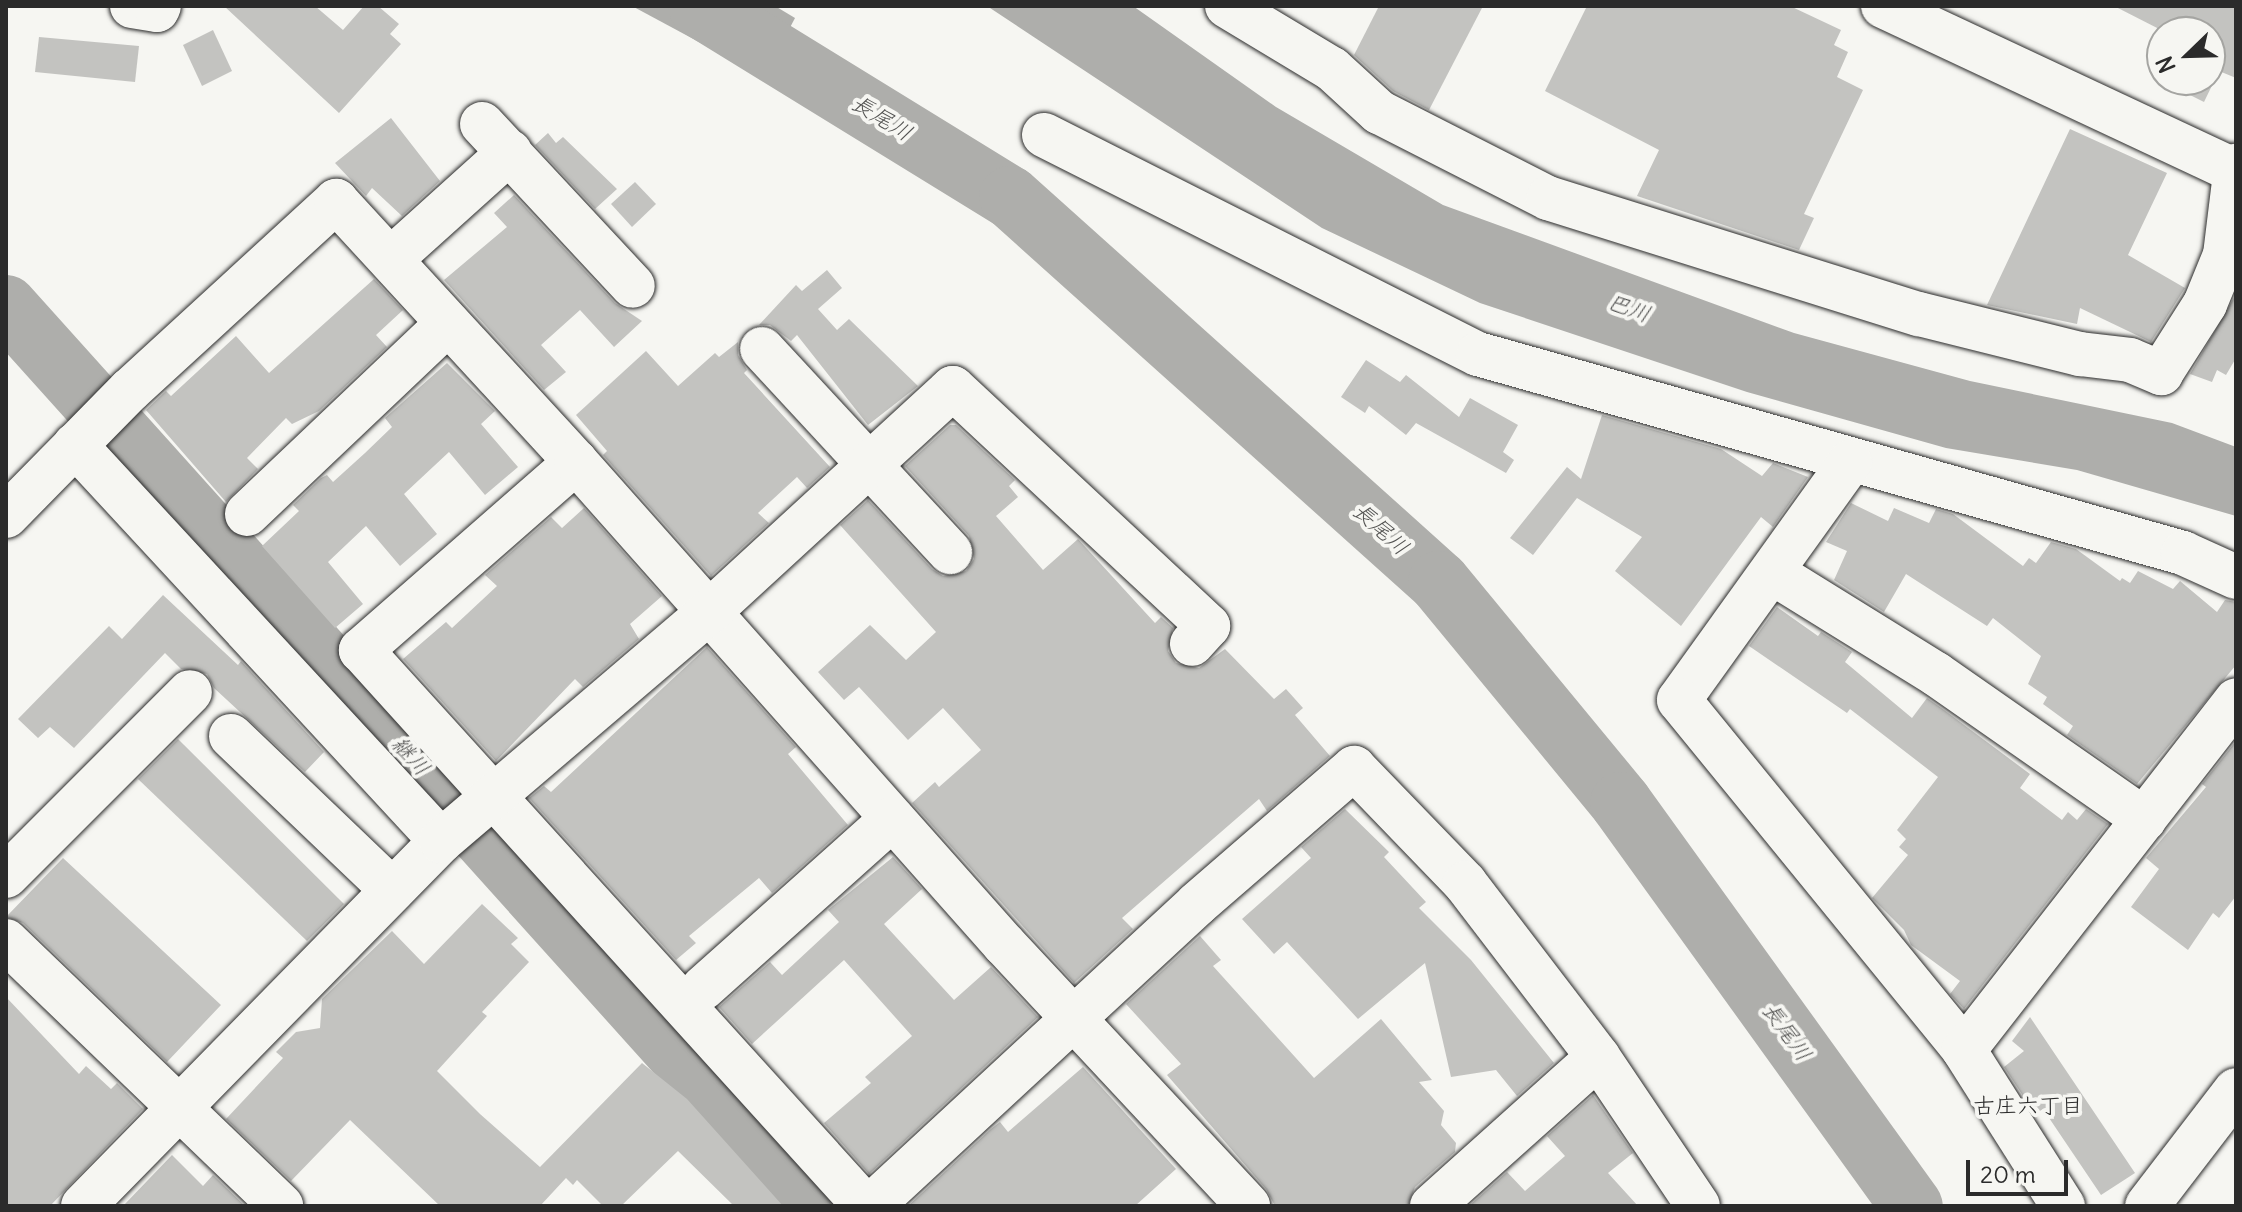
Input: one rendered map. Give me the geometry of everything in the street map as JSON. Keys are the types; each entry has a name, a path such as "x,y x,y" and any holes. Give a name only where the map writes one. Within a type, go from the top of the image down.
{"street":[{"path":"132,6 157,10 159,6"},
{"path":"1227,6 1332,69 1379,112 1548,198 1919,314 2080,354 2130,360 2161,373 2205,304 2225,255 2235,169 1883,6"},
{"path":"1044,135 1478,354 1850,462 2183,553 2236,577"},
{"path":"391,259 496,138 633,286"},
{"path":"6,516 130,390 336,201 576,462 892,819 1248,1206"},
{"path":"247,514 448,323"},
{"path":"762,349 950,552"},
{"path":"83,1206 441,841 709,612 953,388 1208,626 1192,644"},
{"path":"75,445 441,841"},
{"path":"576,462 361,650 490,798 868,1206 1354,768 1465,883 1598,1057 1698,1206"},
{"path":"1850,462 1679,700 1964,1050 2063,1206"},
{"path":"1773,573 1936,674 2144,819"},
{"path":"6,876 190,692"},
{"path":"1964,1050 2236,700"},
{"path":"231,736 392,890"},
{"path":"703,988 892,819"},
{"path":"6,941 281,1206"},
{"path":"1432,1206 1598,1057"},
{"path":"2147,1206 2236,1090"}],"water":[{"path":"632,6 775,6 795,18 764,77"},
{"name":"巴川","path":"987,6 1133,6 1276,107 1443,205 1794,333 1970,381 2172,423 2236,447 2236,516 2077,470 1946,448 1747,392 1480,303 1322,228"}],"building":[{"path":"224,6 315,6 343,30 364,6 378,6 399,24 390,34 401,44 339,113"},
{"path":"1379,6 1483,6 1429,110 1393,91 1354,55"},
{"path":"1587,6 1790,6 1841,30 1834,45 1848,52 1837,77 1863,90 1804,214 1814,218 1799,250 1637,196 1659,150 1545,91"},
{"path":"2114,6 2236,6 2236,78 2226,74 2226,16 2146,16 2146,22"},
{"path":"213,30 232,71 202,86 183,45"},
{"path":"39,37 139,46 135,82 35,72"},
{"path":"2192,96 2207,96 2204,102"},
{"path":"391,118 440,181 402,216 372,188 366,196 335,163"},
{"path":"2070,129 2167,173 2128,255 2185,288 2151,342 2080,308 2077,324 1987,305"},
{"path":"548,133 556,143 563,137 617,189 595,209 535,145"},
{"path":"635,182 656,204 632,227 611,204"},
{"path":"514,195 615,303 642,321 614,347 580,310 541,345 566,372 544,390 444,280 507,227 494,213"},
{"path":"827,270 842,288 818,309 837,330 849,319 918,386 868,425 797,335 791,341 770,325 759,325 796,285 802,291"},
{"path":"374,279 403,310 376,335 387,347 319,411 292,424 286,418 247,458 258,469 226,502 146,410 166,391 171,396 236,336 269,373"},
{"path":"2236,294 2236,358 2226,375 2217,370 2212,382 2190,374"},
{"path":"738,342 738,355 747,370 744,373 830,467 807,488 797,477 758,513 769,523 711,576 603,455 607,451 576,415 646,351 678,386 715,353 719,357"},
{"path":"1366,360 1400,382 1406,375 1459,417 1470,398 1518,425 1503,452 1514,460 1506,473 1416,423 1406,435 1369,406 1365,413 1341,397"},
{"path":"447,363 495,411 481,424 518,467 485,495 449,452 404,494 437,534 400,566 366,526 328,562 363,604 335,628 262,546 299,511 293,505 321,478 327,475 333,482 365,453 392,427 385,418"},
{"path":"1602,415 1721,449 1762,476 1773,463 1808,477 1773,527 1761,517 1681,626 1615,571 1642,537 1577,498 1533,555 1510,538 1567,467 1581,479"},
{"path":"950,425 956,425 1015,480 1009,486 1018,497 996,516 1043,570 1078,539 1155,623 1161,617 1173,628 1168,651 1176,663 1199,668 1225,649 1274,699 1286,689 1303,708 1295,715 1330,756 1267,811 1259,799 1122,918 1133,929 1074,983 912,803 935,782 939,787 981,750 943,708 908,740 859,687 844,700 818,672 870,625 906,660 936,632 840,525 868,500 932,569 943,576 966,571 974,559 969,536 905,466"},
{"path":"1851,503 1888,521 1894,508 1929,523 1936,509 1953,514 2023,566 2029,558 2036,563 2051,542 2076,549 2120,581 2122,578 2130,583 2138,571 2173,589 2180,581 2217,612 2225,600 2236,602 2236,665 2137,784 2067,735 2073,726 2043,704 2047,697 2028,684 2041,656 1993,618 1987,626 1906,574 1884,612 1834,580 1847,551 1826,542"},
{"path":"584,508 662,596 630,624 639,639 583,687 575,679 496,761 403,659 446,622 452,628 497,586 485,575 551,517 562,528"},
{"path":"163,595 238,665 241,661 324,752 305,772 214,688 207,674 181,669 165,653 74,748 50,727 38,738 18,719 109,626 122,639"},
{"path":"1777,607 1818,636 1821,632 1852,652 1845,662 1912,718 1927,698 2030,774 2020,788 2062,820 2068,812 2077,820 2086,809 2108,824 1964,1009 1950,994 1960,981 1911,945 1904,930 1872,898 1908,855 1899,847 1906,839 1897,830 1938,777 1850,709 1847,713 1749,646"},
{"path":"707,647 796,747 788,754 848,825 772,893 759,878 689,936 696,943 676,960 529,798 544,786 551,792"},
{"path":"178,739 344,904 307,941 138,779"},
{"path":"2236,741 2236,896 2219,918 2213,913 2188,950 2131,907 2159,869 2146,858 2206,787 2202,784"},
{"path":"1345,809 1389,852 1384,857 1426,902 1419,908 1471,960 1554,1063 1517,1096 1496,1070 1451,1077 1425,963 1358,1019 1287,942 1274,954 1242,919 1311,858 1301,847"},
{"path":"893,857 922,889 884,924 954,1000 991,967 1038,1017 869,1174 824,1123 871,1083 865,1077 912,1036 844,960 752,1044 719,1007 770,962 782,975 839,922 828,910"},
{"path":"63,858 221,1005 167,1062 23,923 6,917"},
{"path":"482,904 518,938 511,944 529,962 482,1012 487,1016 437,1071 540,1167 642,1063 687,1099 783,1206 734,1206 678,1151 621,1206 603,1206 577,1180 573,1185 566,1178 540,1206 440,1206 350,1120 291,1181 226,1119 283,1058 276,1052 296,1032 320,1028 322,999 392,931 424,964"},
{"path":"1200,936 1221,960 1213,966 1314,1078 1381,1019 1432,1080 1419,1082 1444,1111 1441,1125 1456,1143 1455,1152 1415,1187 1408,1206 1275,1206 1266,1189 1167,1075 1181,1064 1126,1004"},
{"path":"6,997 79,1074 86,1066 111,1089 117,1083 143,1109 50,1206 6,1206"},
{"path":"2030,1017 2135,1173 2101,1195 2043,1109 2035,1114 2004,1067 2024,1051 2012,1041"},
{"path":"1083,1067 1176,1169 1135,1206 908,1206 991,1129 1000,1122 1008,1132"},
{"path":"1593,1095 1633,1153 1608,1173 1638,1206 1469,1206 1507,1172 1525,1191 1565,1156 1547,1136"},
{"path":"172,1155 203,1186 213,1175 245,1206 123,1206"}],"waterway":[{"name":"長尾川","path":"699,6 1010,197 1439,582 1621,803 1912,1206"},
{"name":"継川","path":"6,306 815,1206"}],"district":[{"name":"古庄六丁目","path":"2028,1106"}]}
